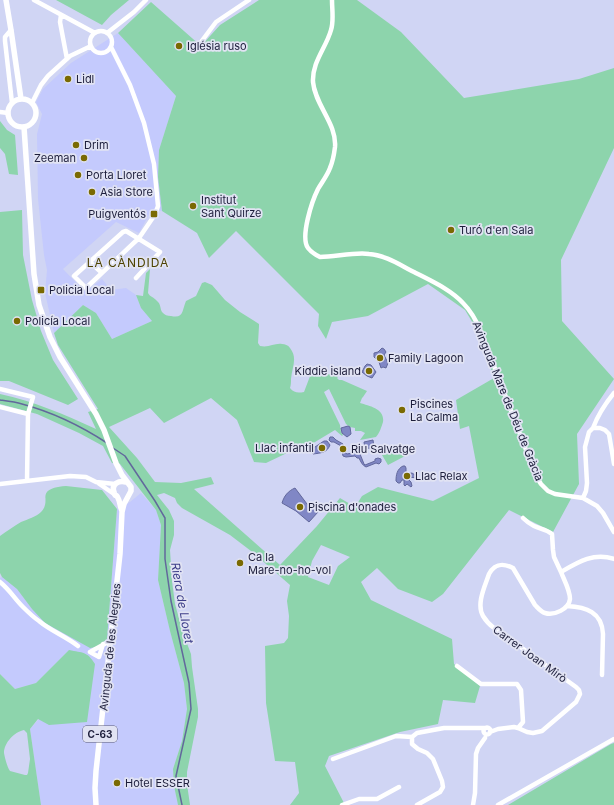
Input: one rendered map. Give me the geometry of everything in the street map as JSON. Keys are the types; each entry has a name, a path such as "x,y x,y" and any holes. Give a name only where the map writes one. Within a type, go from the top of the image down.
{"main road":[{"path":"6,0 21,99"},
{"path":"21,99 32,103 36,111 35,118 32,123 24,127 12,123 8,113 12,103 21,99"},
{"path":"24,127 34,274 39,306 50,337 60,357 96,414 104,430 116,463 126,482 131,488 129,495 124,498 116,496 113,489 116,483 116,463"},
{"path":"116,483 123,481 126,482"},
{"name":"C-63","path":"116,496 122,512"},
{"name":"C-63","path":"122,512 127,497"},
{"name":"Avinguda de les Alegries","path":"96,805 96,771 120,554 122,512"}],"street":[{"path":"34,0 95,33 107,33 111,38 111,47 116,59 137,103 148,136 154,164 158,199 157,209 139,238 86,288 74,276 126,230 139,238 160,252 136,278"},
{"path":"107,33 134,12 146,0"},
{"path":"201,42 216,22 249,0"},
{"name":"Avinguda Mare de Déu de Gràcia","path":"332,0 332,28 318,59 314,71 313,81 315,92 333,131 335,145 333,159 329,170 318,189 310,211 305,234 305,241 308,248 320,257 369,254 381,257 392,261 430,281 454,295 464,304 478,325 536,476 541,484 548,491 555,494 583,498 598,506 612,524 614,532"},
{"path":"62,14 60,22 67,59"},
{"path":"11,30 5,37 5,41 12,103"},
{"path":"95,33 90,40 91,46 95,52 102,53 111,47"},
{"path":"32,103 41,85 70,56 91,46"},
{"path":"0,112 8,113"},
{"path":"90,262 102,274"},
{"path":"0,389 32,399 28,413 27,481"},
{"path":"583,498 587,483 585,446 589,432 593,428 596,419 606,403 614,393"},
{"path":"0,407 28,413"},
{"path":"593,428 606,430 609,434 614,464"},
{"path":"0,484 70,476 86,477 116,496"},
{"path":"96,482 116,483"},
{"path":"522,518 552,534 554,557 569,591 570,601 567,606 588,610 597,615 601,621 603,628 602,675"},
{"path":"561,572 586,559 597,556 614,559"},
{"name":"Carrer Joan Mirò","path":"333,759 396,736 412,737 417,733 444,728 478,728 486,732 514,727 533,733 542,731 576,702 580,694 579,690 576,686 494,628 484,618 481,612 480,604 488,574 491,569 500,564 513,568 540,610 550,614 562,610 567,606"},
{"path":"0,582 8,588 23,607 40,622 78,646"},
{"path":"103,644 99,657 90,652 103,644 110,641"},
{"path":"457,666 481,684 517,684 521,690 523,722 518,728"},
{"path":"473,805 475,793 476,754 486,732"},
{"path":"412,737 412,744 433,759 443,787 440,792 417,805"},
{"path":"498,805 614,739"},
{"path":"342,805 359,798 377,799 399,787"}],"shaded area":[{"path":"118,33 176,96 159,150 158,177 162,211 152,209 139,233 116,222 63,269 85,292 102,279 111,290 126,288 136,295 141,308 152,321 112,339 96,313 83,305 54,333 45,293 47,270 38,199 37,134 42,114 36,102 43,89 71,63"},
{"name":"Family Lagoon","path":"382,348 386,352 384,355 388,363 386,368 381,368 379,362 374,357 374,353 378,352"},
{"name":"Kiddie island","path":"367,364 371,365 376,372 372,378 362,372"},
{"path":"348,426 350,427 351,434 347,437 342,433 341,428"},
{"name":"Riu Salvatge","path":"330,437 333,437 343,444 344,451 347,454 357,452 360,454 365,465 375,461 375,459 378,458 381,459 381,462 379,464 376,463 366,467 359,458 355,456 343,456 341,446 331,442 329,440"},
{"path":"373,440 374,447 365,449 364,442"},
{"name":"Llac infantil","path":"324,441 327,441 330,445 329,448 323,452 313,454 311,451 312,449"},
{"name":"Llac Relax","path":"403,466 406,468 406,474 412,473 418,477 407,478 411,482 411,487 407,484 405,486 404,485 404,480 400,483 396,481 397,472"},
{"name":"Piscina d'onades","path":"295,488 307,504 318,512 309,522 296,511 282,503 287,494"},
{"path":"141,493 156,510 161,525 158,580 184,683 187,709 182,741 173,769 174,786 178,805 41,805 30,729 39,719 69,650 36,683 15,689 0,674 0,578 2,577 17,589 32,609 107,639 117,509 130,502"}],"green space":[{"path":"56,0 129,0 111,15 102,25"},
{"path":"259,0 357,0 401,32 464,98 579,79 614,68 614,148 561,260 562,321 614,379 577,434 579,484 553,532 509,510 443,594 432,602 398,589 377,568 361,582 371,600 452,639 454,664 480,686 475,703 443,700 438,724 400,732 329,756 325,766 345,805 290,805 299,793 295,762 275,761 266,703 265,646 284,643 288,638 289,616 287,601 290,585 230,535 182,508 177,503 175,498 164,493 157,495 169,510 174,521 174,535 170,550 172,581 175,604 183,633 191,654 198,709 198,717 187,772 190,805 178,805 174,786 173,769 182,741 187,709 184,683 158,580 161,525 156,510 120,464 112,463 103,446 79,433 37,414 0,404 0,394 25,400 96,429 88,412 98,409 58,345 54,333 83,305 96,313 112,339 152,321 141,308 136,295 143,296 146,273 150,269 148,293 158,302 162,312 165,315 175,317 180,315 186,301 196,296 202,283 205,282 212,285 225,300 259,324 258,343 260,346 283,344 290,348 294,355 290,388 293,391 304,392 312,371 317,376 328,374 336,375 339,380 367,391 360,403 376,409 382,414 383,422 376,437 360,440 365,433 355,431 355,428 346,424 329,389 324,392 340,425 343,435 342,436 335,430 310,445 287,453 266,463 254,462 237,420 211,398 164,423 150,408 109,427 137,458 155,482 181,483 211,477 214,484 194,489 280,565 317,526 340,498 355,507 362,496 378,487 433,501 479,478 469,426 460,429 456,400 494,378 477,330 465,310 428,284 368,316 332,322 326,339 318,326 319,314 236,231 209,258 197,233 162,211 158,177 159,150 176,96 118,33 151,2 201,46 220,25","holes":["321,545 350,557 338,566 329,585 308,577 312,561"]},
{"path":"0,121 7,130 15,135 18,175 9,174 5,154 0,148"},
{"path":"22,210 23,255 32,300 41,331 53,360 78,399 68,405 9,381 0,381 0,212"},
{"path":"394,452 407,455 388,465 382,455"},
{"path":"66,486 102,490 117,509 107,639 97,647 90,648 45,623 17,589 2,577 0,573 0,536 21,522 39,514 44,508 47,492 56,487"},
{"path":"69,650 81,652 87,655 95,664 87,722 49,725 38,719 30,729 41,805 0,805 0,674 15,689 36,683","holes":["24,730 27,733 30,759 28,773 25,775 10,771 7,765 4,749 8,742 17,733"]},
{"path":"614,743 614,805 508,805 611,744"}],"waterway":[{"name":"Riera de Lloret","path":"0,400 22,404 55,415 77,425 107,443"},
{"name":"Riera de Lloret","path":"113,448 125,456 165,518 165,559 171,601 189,683 191,709 176,776 182,805"}],"place":[{"name":"Iglésia ruso","path":"179,46"},
{"name":"Lidl","path":"68,79"},
{"name":"Drim","path":"76,145"},
{"name":"Zeeman","path":"84,158"},
{"name":"Porta Lloret","path":"78,175"},
{"name":"Asia Store","path":"92,192"},
{"name":"Institut Sant Quirze","path":"193,206"},
{"name":"Puigventós","path":"154,214"},
{"name":"Turó d'en Sala","path":"451,230"},
{"name":"Policia Local","path":"41,290"},
{"name":"Policía Local","path":"17,321"},
{"name":"Family Lagoon","path":"380,358"},
{"name":"Kiddie island","path":"369,371"},
{"name":"Piscines La Calma","path":"402,410"},
{"name":"Llac infantil","path":"322,448"},
{"name":"Riu Salvatge","path":"343,449"},
{"name":"Llac Relax","path":"407,476"},
{"name":"Piscina d'onades","path":"300,507"},
{"name":"Ca la Mare-no-ho-vol","path":"240,563"},
{"name":"Hotel ESSER","path":"117,783"}],"district":[{"name":"LA CÀNDIDA","path":"128,263"}]}
